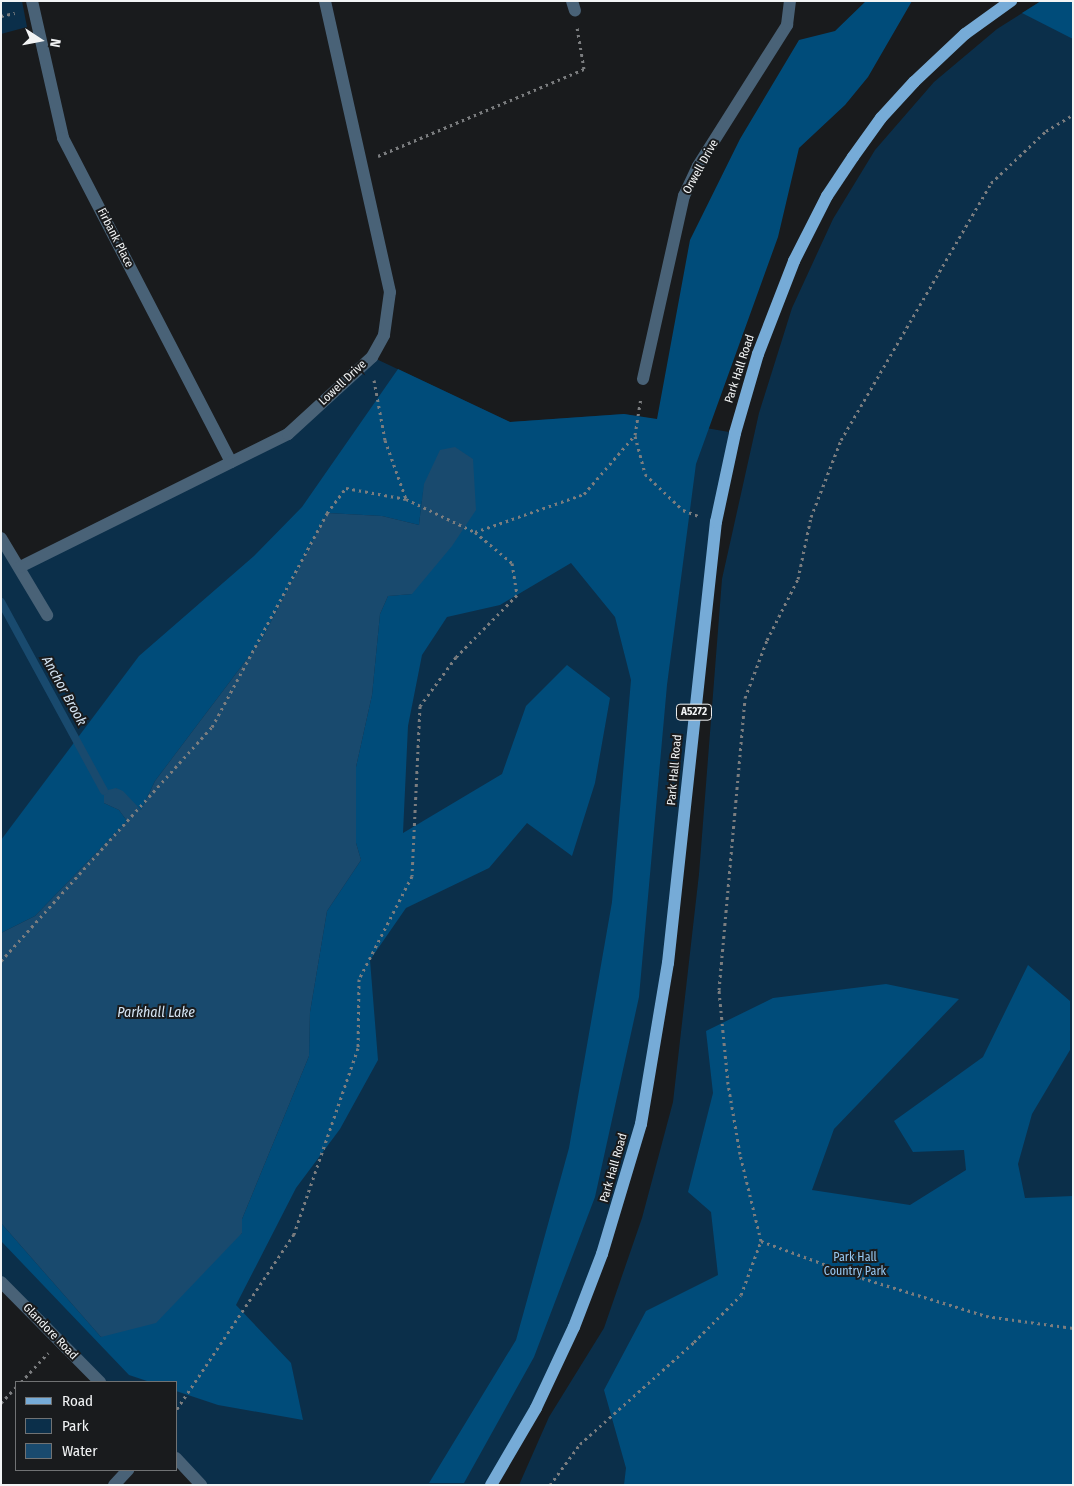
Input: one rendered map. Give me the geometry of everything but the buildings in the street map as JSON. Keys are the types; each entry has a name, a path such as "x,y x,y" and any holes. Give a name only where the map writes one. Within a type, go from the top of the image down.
{"main road":[{"name":"Park Hall Road","path":"491,1485 536,1408 574,1327 602,1254 641,1124 670,951 716,522 735,433 758,354 794,262 827,196 881,118 914,82 965,34 1011,1"}],"street":[{"name":"Firbank Place","path":"32,1 63,138 230,462"},
{"name":"Lowell Drive","path":"20,567 288,434 372,357 384,335 390,292 325,1"},
{"name":"Orwell Drive","path":"643,379 684,196 698,166 787,25 790,1"},
{"path":"1,538 47,615"},
{"name":"Glandore Road","path":"1,1282 99,1381"},
{"path":"178,1460 201,1485"},
{"path":"114,1485 127,1471"}],"path":[{"path":"361,163 584,69 574,6"},
{"path":"550,1485 580,1444 694,1342 741,1294 761,1240 740,1154 728,1084 719,990 745,698 767,640 798,579 811,516 841,440 991,183 1046,131 1073,115"},
{"path":"373,377 385,440 406,499"},
{"path":"643,379 635,435 645,474 683,510 716,522"},
{"path":"474,532 584,494 635,435"},
{"path":"1,960 212,727 327,513 346,488 406,499 474,532 512,563 517,595 456,657 420,706 412,876 359,979 358,1048 297,1225 178,1407"},
{"path":"761,1240 862,1278 986,1316 1073,1328"},
{"path":"22,1381 59,1342"},
{"path":"1,1403 15,1388"}],"green space":[{"path":"1,1 22,1 27,27 1,34"},
{"path":"866,1 912,1 868,77 845,105 799,148 778,237 696,464 667,685 639,997 595,1197 534,1357 464,1483 429,1483 516,1340 569,1148 612,902 631,680 615,617 571,563 500,605 447,617 422,655 408,726 403,833 502,774 526,706 567,665 610,698 595,783 572,856 527,823 489,868 406,908 370,960 378,1060 340,1129 296,1188 236,1305 291,1363 303,1420 218,1405 178,1392 178,1381 147,1381 129,1375 1,1241 1,1223 101,1337 242,1233 242,1219 309,1056 310,1012 327,911 361,860 356,843 356,767 372,695 380,614 388,596 412,594 424,484 419,525 382,516 327,513 262,639 155,781 141,810 116,788 104,803 119,810 127,821 35,916 1,933 1,840 139,656 254,556 302,507 398,369 510,422 624,414 657,419 690,240 740,139 799,40 835,31"},
{"name":"Park Hall Country Park","path":"1041,1 1073,1 1073,1485 519,1485 549,1417 604,1328 642,1218 673,1102 699,874 722,579 759,413 792,308 833,219 875,150 934,82 997,29"},
{"path":"1041,1 1073,1 1073,39 1022,13"},
{"path":"372,357 510,422 624,414 735,433 708,579 670,951 641,1124 574,1327 490,1485 200,1485 178,1462 178,1381 99,1381 1,1282 1,538 20,567 288,434"},
{"path":"1028,965 1070,1001 1070,1050 1032,1114 1018,1164 1025,1198 1073,1196 1073,1485 624,1485 626,1468 604,1390 646,1311 718,1275 711,1212 688,1192 713,1093 706,1031 773,998 886,984 959,999 834,1129 812,1190 910,1205 966,1170 964,1150 913,1152 894,1121 983,1057"}],"water":[{"name":"Parkhall Lake","path":"455,447 473,459 476,510 452,546 412,594 388,596 380,614 372,695 356,767 356,843 361,860 327,911 310,1012 309,1056 242,1219 242,1233 156,1323 101,1337 1,1223 1,933 35,916 127,821 119,810 104,803 104,791 116,788 123,791 141,810 155,781 262,639 327,513 382,516 419,525 424,484 440,450"}],"waterway":[{"name":"Anchor Brook","path":"1,602 104,791"}]}
